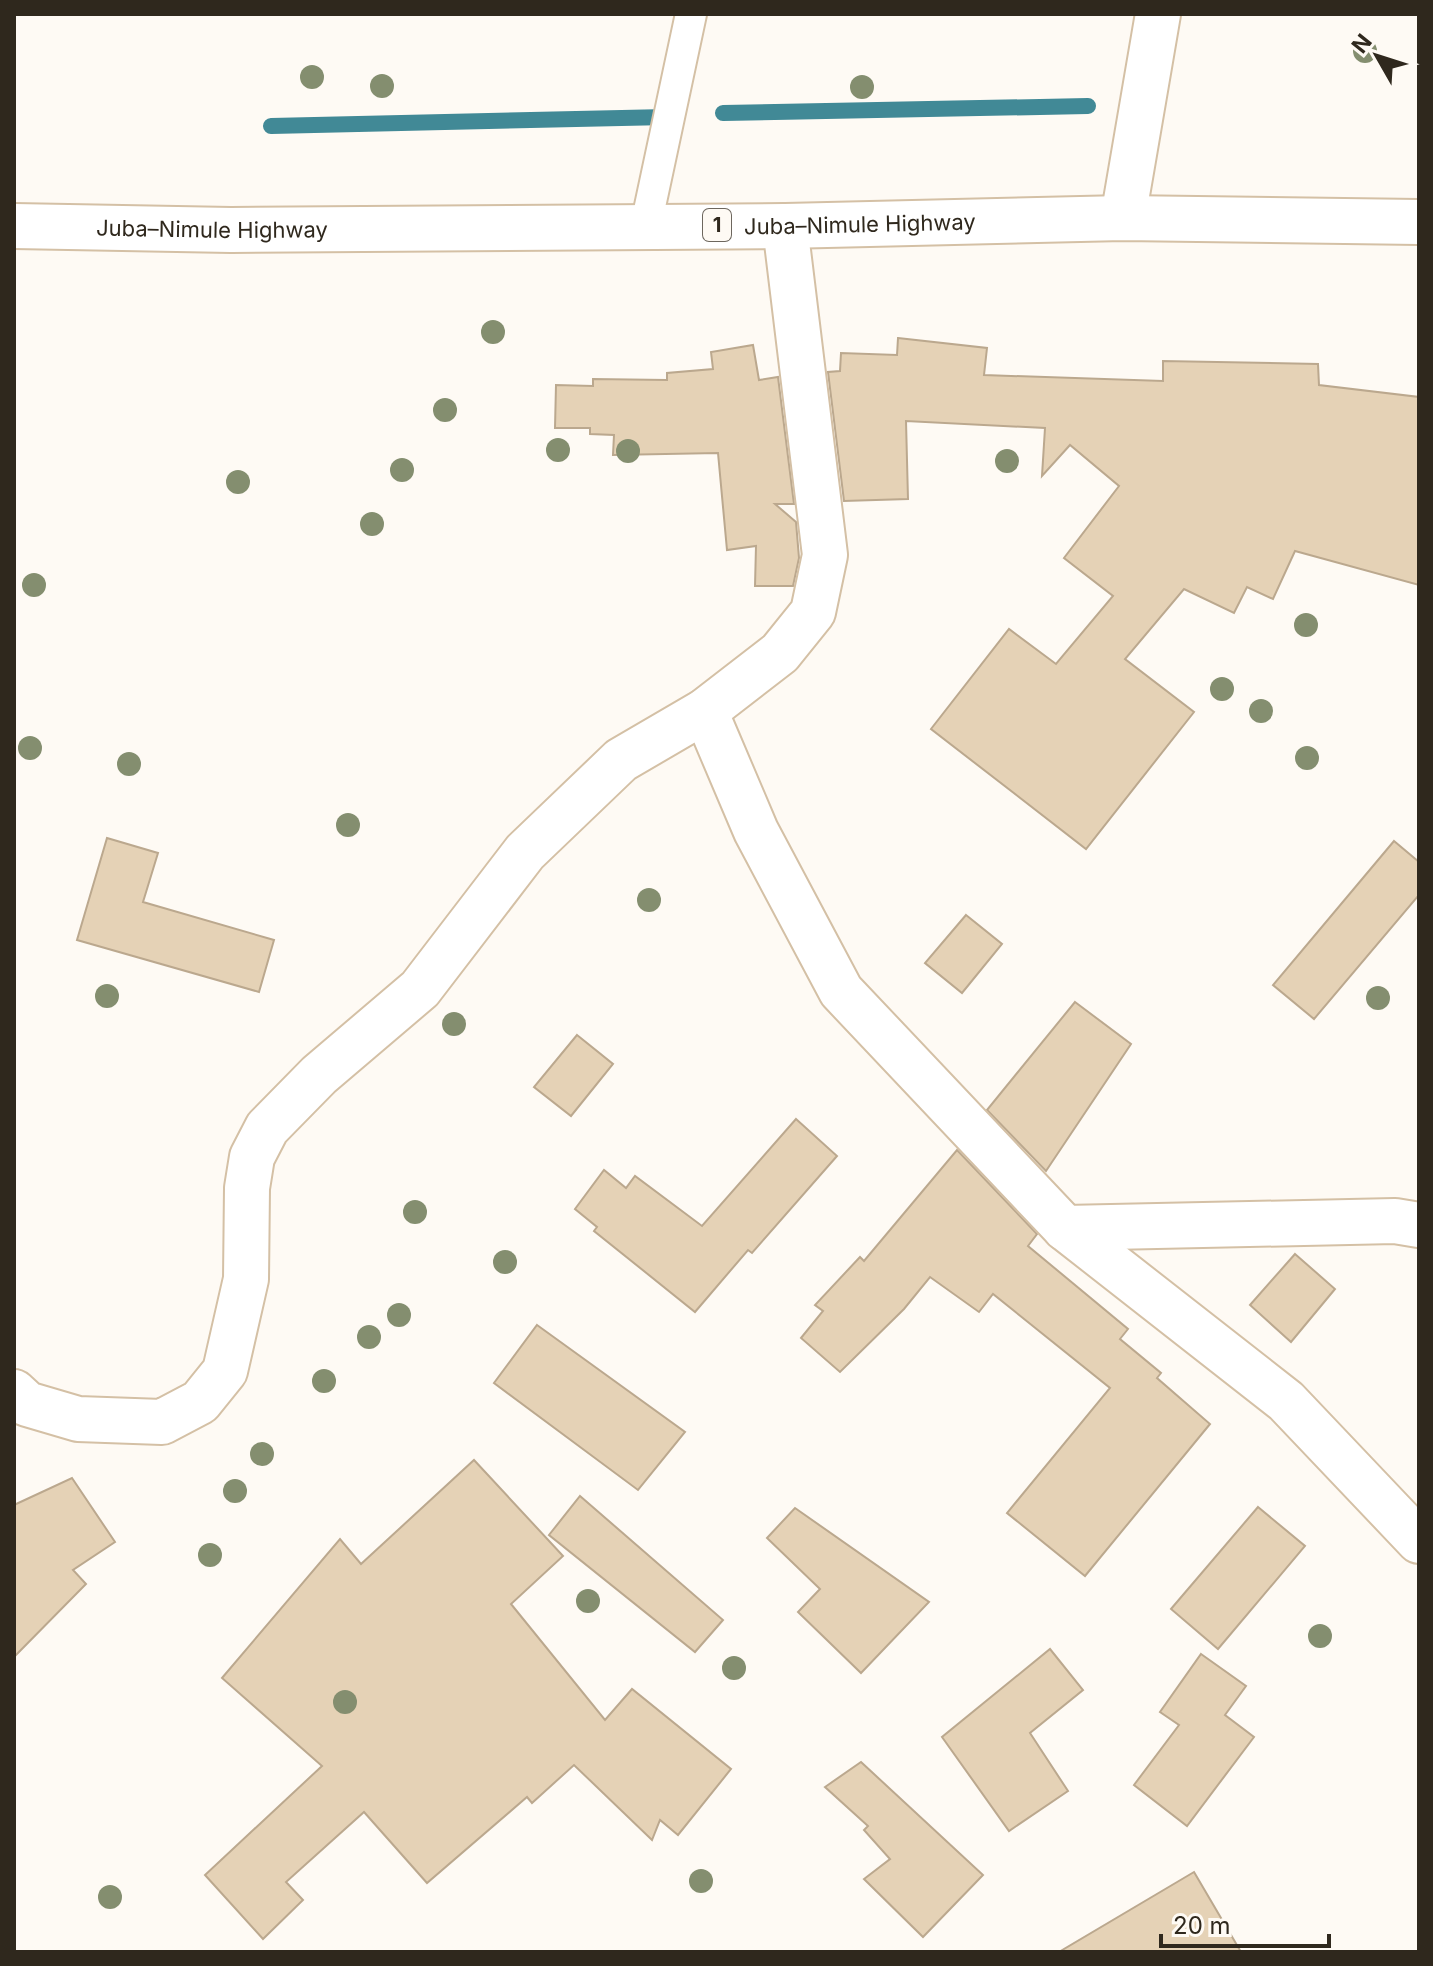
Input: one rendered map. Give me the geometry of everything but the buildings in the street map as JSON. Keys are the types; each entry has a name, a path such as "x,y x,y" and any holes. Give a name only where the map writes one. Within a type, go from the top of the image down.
{"street":[{"path":"1123,218 1158,14"},
{"name":"Juba–Nimule Highway","path":"14,226 231,230 785,226 1123,218 1419,222"},
{"path":"14,1392 27,1404 78,1419 162,1422 200,1402 225,1371 246,1279 247,1188 252,1157 267,1128 319,1075 420,989 525,852 621,760 705,711 780,653 813,612 825,555 785,226"},
{"path":"705,711 756,831 841,991 1065,1228 1286,1401 1419,1541"},
{"path":"1065,1228 1395,1221 1419,1225"}],"lane":[{"path":"646,225 691,14"}],"waterway":[{"path":"723,113 1088,106"},
{"path":"271,126 667,117"}]}
